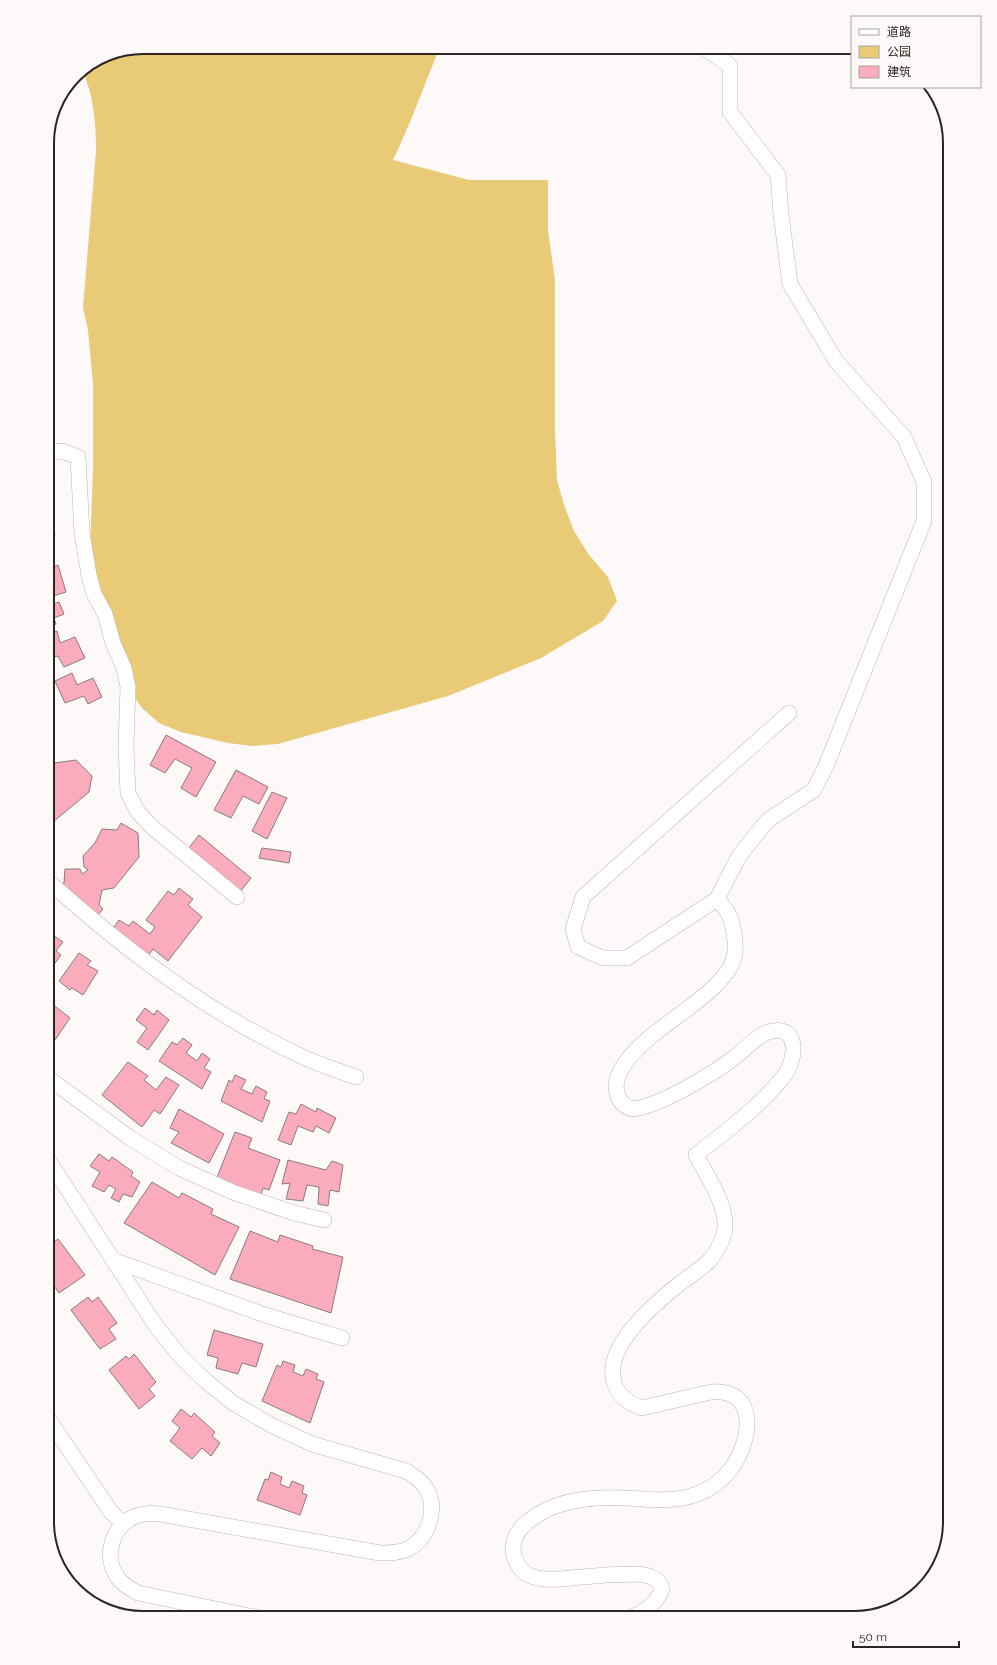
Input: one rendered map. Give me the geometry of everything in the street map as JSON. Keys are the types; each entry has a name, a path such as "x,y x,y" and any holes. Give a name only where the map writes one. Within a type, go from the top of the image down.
{"street":[{"path":"712,54 730,66 730,112 778,175 781,214 790,284 836,361 904,436 924,482 924,521 826,766 814,790 768,820 739,856 717,899 627,958 603,958 578,947 573,929 583,897 789,712"},
{"path":"54,452 62,451 78,457 82,534 89,575 94,594 105,614 113,643 124,668 128,687 126,746 128,793 138,812 152,827 237,897"},
{"path":"54,886 96,923 188,992 237,1023 305,1058 356,1077"},
{"path":"644,1611 658,1598 662,1589 657,1580 646,1575 637,1574 552,1579 532,1576 521,1569 517,1564 514,1557 513,1544 519,1531 529,1521 542,1512 568,1502 589,1498 668,1500 697,1495 711,1488 727,1474 734,1464 745,1439 748,1423 745,1409 742,1403 731,1394 721,1391 711,1392 642,1408 633,1405 617,1390 613,1369 618,1351 629,1333 664,1297 708,1262 717,1250 723,1236 724,1224 722,1208 696,1155 736,1123 766,1095 785,1074 793,1058 794,1047 790,1037 782,1031 772,1031 759,1037 711,1073 655,1102 633,1110 624,1106 618,1098 616,1089 617,1079 622,1067 630,1056 645,1042 709,991 723,977 732,965 736,949 734,927 728,913 717,899"},
{"path":"54,1082 130,1138 179,1168 235,1192 294,1213 324,1220"},
{"path":"54,1169 156,1326 180,1356 207,1382 234,1403 271,1425 312,1444 406,1471 418,1479 427,1490 431,1504 431,1518 426,1531 418,1542 407,1549 394,1553 380,1553 160,1514 147,1513 134,1516 123,1523 115,1534 111,1546 110,1558 112,1569 118,1579 127,1588 138,1593 225,1611"},
{"path":"113,1260 268,1316 342,1338"},
{"path":"54,1427 111,1512 123,1523"}],"green space":[{"path":"143,54 437,54 412,118 393,160 469,180 548,180 548,231 555,280 555,432 557,480 564,505 574,531 589,555 608,577 617,601 603,621 541,658 448,696 278,744 252,746 228,743 181,732 159,723 142,708 128,687 118,667 90,548 93,471 93,383 88,330 83,308 96,141 92,100 84,76 98,66 120,57"}],"building":[{"path":"58,565 66,592 54,596 54,566"},
{"path":"59,602 64,614 54,618 54,604"},
{"path":"57,631 60,643 75,637 85,658 64,667 58,656 54,657 54,632"},
{"path":"72,673 77,685 93,678 102,697 88,704 84,696 65,703 55,681"},
{"path":"166,735 216,762 196,797 181,788 192,768 175,759 165,773 150,765"},
{"path":"76,760 92,776 89,792 54,821 54,763"},
{"path":"236,770 268,787 259,804 243,796 231,818 214,810"},
{"path":"272,792 287,798 267,839 252,831"},
{"path":"121,823 138,833 139,857 114,888 102,890 99,905 103,909 96,917 60,887 64,883 65,869 80,869 82,874 88,870 84,867 83,856 95,843 102,829 117,830"},
{"path":"199,835 251,878 240,892 188,849"},
{"path":"262,848 291,852 289,863 259,858"},
{"path":"179,888 193,899 188,905 202,917 168,961 153,949 147,957 112,930 119,920 129,926 133,921 150,934 155,927 146,920 168,891 174,895"},
{"path":"54,936 63,942 56,951 61,955 54,965"},
{"path":"79,953 91,961 87,965 98,971 83,995 72,988 70,990 59,981"},
{"path":"54,1005 70,1018 54,1042"},
{"path":"145,1008 154,1015 157,1010 169,1020 148,1050 137,1042 147,1028 136,1020"},
{"path":"183,1038 192,1045 186,1053 197,1061 202,1053 210,1059 204,1068 211,1072 202,1089 159,1061 172,1042 177,1045"},
{"path":"128,1062 148,1076 144,1080 156,1090 166,1077 179,1085 160,1114 154,1110 142,1127 102,1095"},
{"path":"235,1075 246,1080 241,1089 252,1094 256,1086 267,1092 264,1099 270,1101 262,1122 221,1101 229,1080 232,1082"},
{"path":"301,1104 316,1112 317,1108 336,1118 329,1133 316,1126 313,1132 298,1126 291,1145 278,1140 289,1112 296,1114"},
{"path":"179,1109 224,1134 209,1163 171,1143 179,1132 170,1128"},
{"path":"235,1132 252,1138 248,1148 280,1160 269,1190 263,1188 260,1198 216,1180"},
{"path":"99,1154 109,1161 112,1157 133,1172 131,1176 140,1182 132,1197 123,1194 119,1202 111,1198 116,1189 109,1185 104,1192 92,1186 100,1172 90,1166"},
{"path":"288,1160 326,1170 332,1161 343,1165 339,1192 330,1190 328,1206 318,1204 319,1187 307,1185 303,1201 286,1199 290,1183 282,1184"},
{"path":"152,1182 179,1198 182,1193 213,1209 211,1214 239,1227 215,1275 124,1223"},
{"path":"250,1231 278,1242 280,1235 313,1246 312,1249 343,1257 331,1313 230,1279"},
{"path":"58,1239 85,1275 59,1293 54,1286 54,1242"},
{"path":"88,1297 92,1302 98,1297 117,1323 109,1329 116,1339 100,1349 71,1310"},
{"path":"214,1330 263,1344 256,1367 242,1363 238,1374 216,1368 218,1358 207,1355"},
{"path":"134,1354 156,1382 149,1389 155,1396 139,1409 109,1370 126,1356 129,1359"},
{"path":"283,1361 295,1365 293,1372 303,1376 306,1369 318,1374 316,1379 324,1382 310,1423 262,1401 277,1365 281,1367"},
{"path":"181,1409 191,1417 194,1413 215,1432 212,1436 220,1443 211,1456 202,1448 192,1459 170,1441 180,1428 172,1421"},
{"path":"271,1472 282,1477 280,1484 289,1488 292,1481 304,1486 302,1493 307,1495 300,1515 257,1500 265,1479 268,1480"}]}
